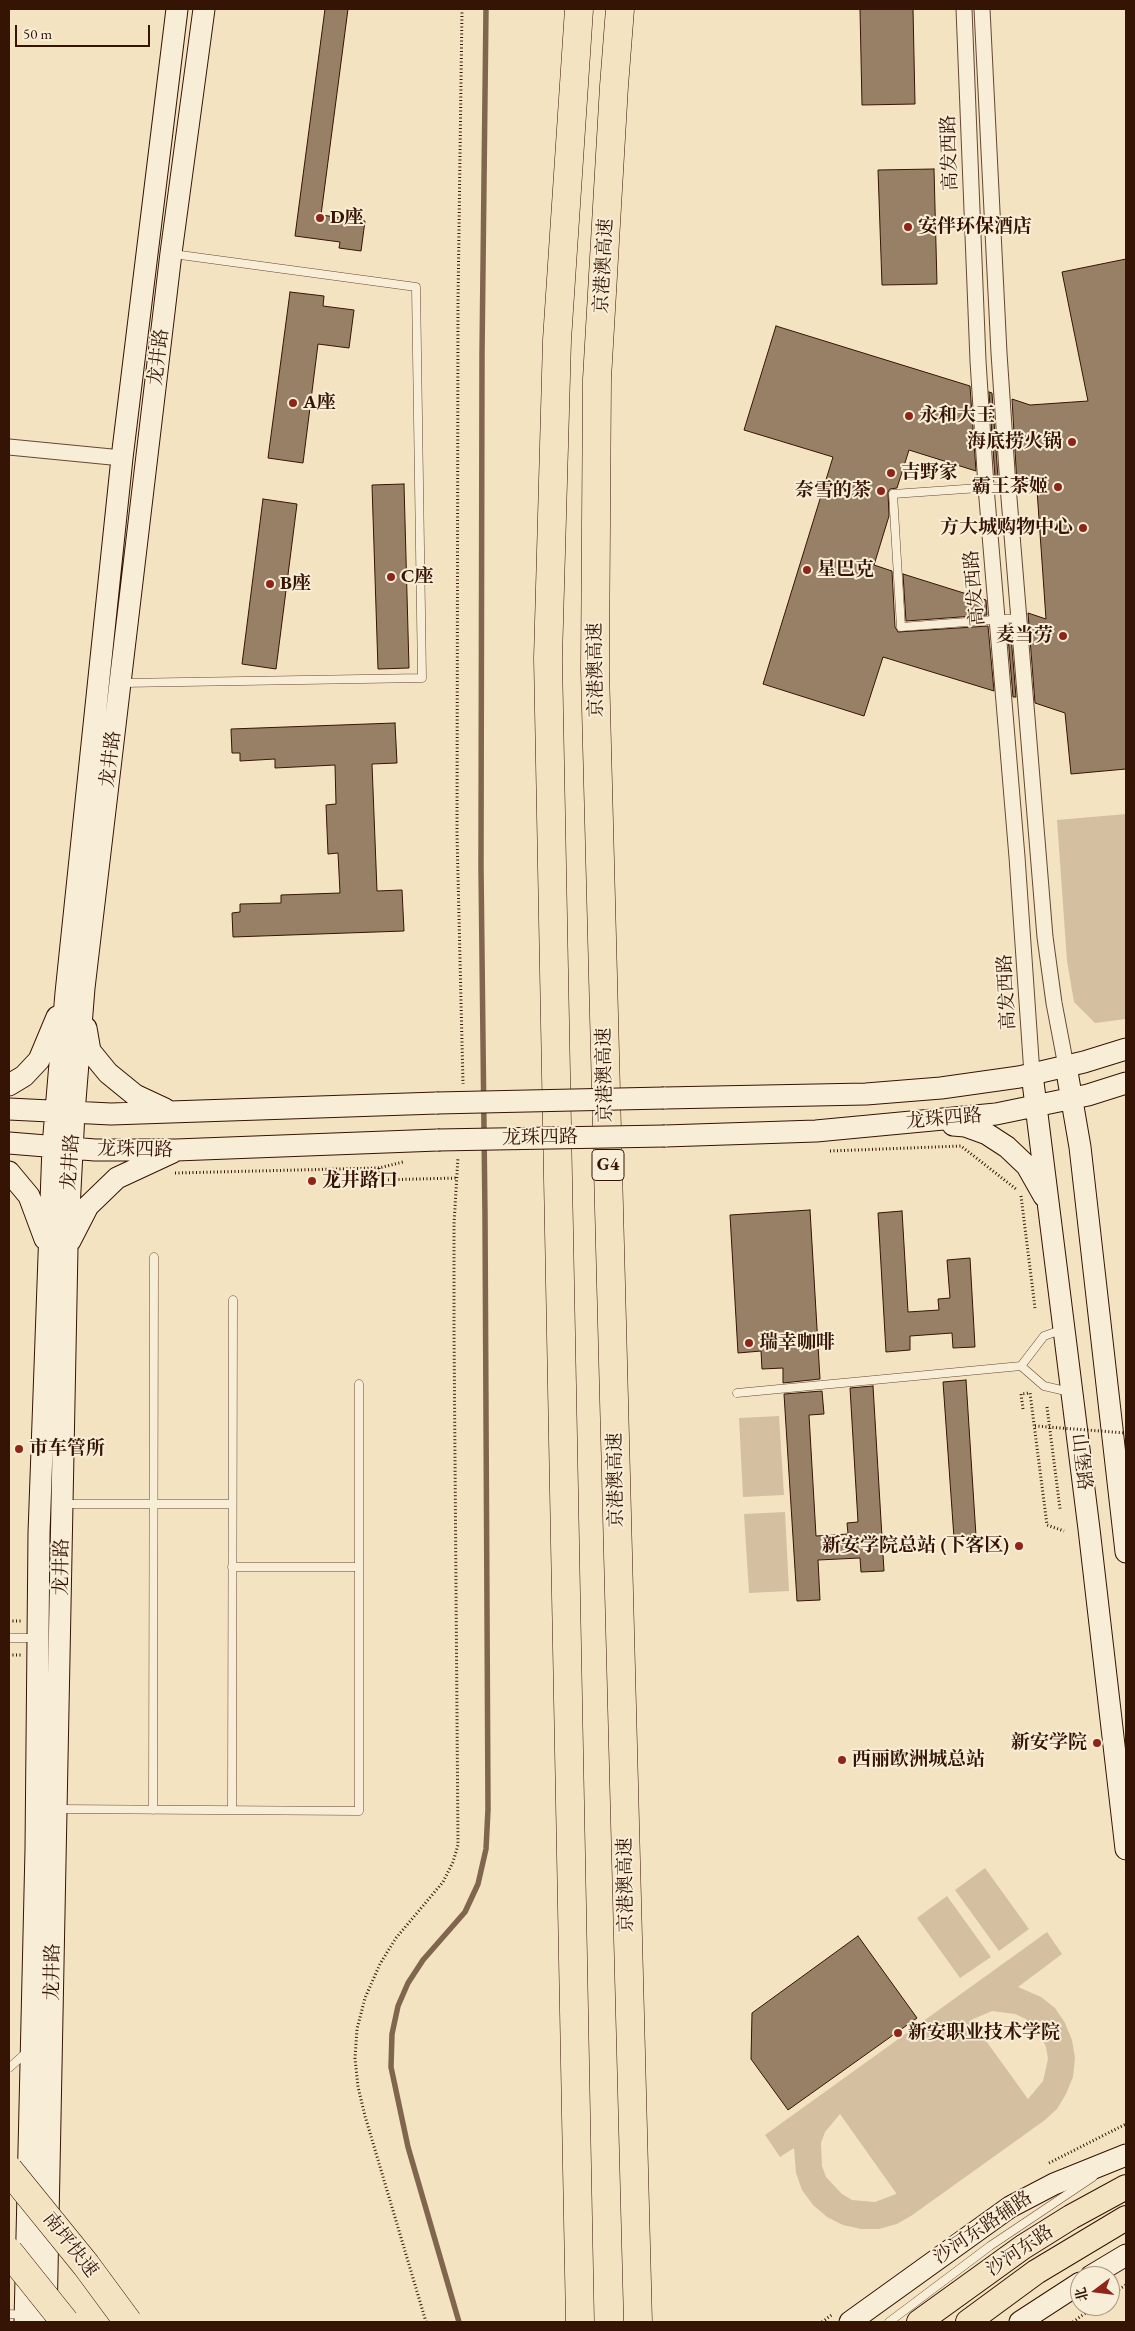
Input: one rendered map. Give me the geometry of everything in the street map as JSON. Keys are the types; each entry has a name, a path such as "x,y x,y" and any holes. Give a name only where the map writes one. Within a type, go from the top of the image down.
{"highway":[{"path":"579,9 557,340 548,658 580,2322"},
{"name":"京港澳高速","path":"620,9 597,380 595,669 638,2322"},
{"path":"562,2322 554,1916 570,1837"},
{"name":"南坪快速","path":"9,2170 86,2265 128,2322"},
{"path":"9,2252 65,2322"}],"main road":[{"name":"龙井路","path":"19,2317 31,2048 39,1523 58,1249 65,1113 122,458 177,9"},
{"name":"龙井路","path":"75,991 120,683 171,253 204,9"},
{"path":"9,1085 24,1076 39,1060 75,991"},
{"path":"75,991 90,1050 108,1073 126,1089 145,1101 165,1109 185,1111"},
{"name":"龙珠四路","path":"9,1110 65,1113 185,1111 437,1103 866,1094 942,1088 1032,1074 1126,1049"},
{"name":"山堡路","path":"1066,1066 1080,1147 1123,1496 1126,1552"},
{"name":"山堡路","path":"1032,1074 1126,1849"},
{"name":"龙珠四路","path":"9,1143 63,1147 176,1150 438,1140 816,1131 996,1114 1072,1099 1126,1083"},
{"path":"924,1121 965,1126 988,1134 1007,1147 1027,1166 1041,1188 1050,1210"},
{"path":"9,1172 29,1196 58,1249 88,1206 117,1178 176,1150"},
{"name":"龙井路","path":"46,2322 63,1504 58,1249"},
{"name":"沙河东路辅路","path":"850,2322 986,2222 1022,2199 1066,2178 1119,2158"},
{"name":"沙河东路","path":"919,2322 1023,2247 1071,2217 1126,2187"},
{"name":"沙河东路","path":"968,2322 1036,2272 1126,2218"},
{"path":"1108,2266 1126,2255"},
{"path":"1020,2322 1070,2290"}],"street":[{"name":"高发西路","path":"964,9 978,361 986,488 1024,943 1032,1074"},
{"name":"高发西路","path":"982,9 999,353 1008,486 1045,937 1054,1003 1066,1066"},
{"path":"9,447 122,458"}],"lane":[{"path":"120,683 422,678 416,287 171,253"},
{"path":"1008,486 893,494 902,627 1019,618"},
{"path":"153,1810 154,1257"},
{"path":"232,1810 233,1300"},
{"path":"1022,1366 1044,1336 1064,1328"},
{"path":"736,1393 1022,1366 1044,1386 1072,1393"},
{"path":"57,1809 358,1811 359,1384"},
{"path":"63,1504 232,1504"},
{"path":"232,1567 359,1567"},
{"path":"9,1638 38,1638"},
{"path":"9,2068 31,2048"},
{"path":"889,2322 990,2246 1119,2158"},
{"path":"1036,2322 1060,2297"}],"path":[{"path":"462,9 458,302 457,834 462,1093"},
{"path":"821,1151 960,1146 1020,1192 1035,1308"},
{"path":"426,2322 367,2125 358,2087 355,2058 357,2029 365,1998 380,1964 396,1938 443,1882 453,1862 458,1845 454,1224 459,1150"},
{"path":"174,1173 379,1168 406,1161"},
{"path":"379,1168 379,1180 457,1178"},
{"path":"1023,1408 1022,1394 1030,1393 1047,1525 1064,1531"},
{"path":"1047,1407 1060,1510"},
{"path":"1035,1426 1126,1433"}],"shaded area":[{"path":"1126,814 1126,1019 1095,1023 1074,1002 1067,961 1057,820"},
{"path":"779,1416 784,1495 743,1497 739,1418"},
{"path":"785,1512 789,1591 749,1593 744,1514"},
{"path":"985,1868 1029,1929 999,1951 955,1890"},
{"path":"947,1896 991,1957 960,1978 917,1918"},
{"path":"1047,1932 1062,1954 1018,1987 1041,1997 1055,2008 1065,2023 1072,2040 1075,2058 1073,2077 1066,2094 1057,2109 1045,2120 911,2216 897,2224 879,2229 861,2229 843,2225 827,2217 813,2205 802,2190 796,2173 794,2148 780,2157 765,2135","holes":["992,2011 1015,2014 1026,2019 1041,2036 1046,2047 1048,2059 1043,2081 1028,2099 971,2020","840,2114 896,2193 896,2194 875,2202 852,2200 842,2194 826,2177 822,2166 821,2143 825,2132"]}],"building":[{"path":"325,9 348,9 321,215 365,221 361,251 339,248 340,242 295,236"},
{"path":"860,9 913,9 915,104 862,105"},
{"name":"安伴环保酒店","path":"934,169 937,284 882,285 878,170"},
{"path":"1126,259 1126,769 1071,774 1065,713 1035,703 1028,613 1046,619 1037,490 1017,484 1012,399 1030,405 1088,401 1062,272"},
{"name":"A座","path":"290,292 324,296 323,306 354,310 349,348 318,344 303,463 268,458"},
{"path":"776,326 970,386 976,471 909,450 897,488 890,489 888,492 889,516 874,565 892,571 895,627 898,632 988,626 994,691 883,657 864,716 763,684 833,457 744,430"},
{"path":"989,392 992,393 998,478 995,477"},
{"name":"C座","path":"404,484 409,668 378,669 372,485"},
{"name":"B座","path":"263,499 297,504 276,669 242,664"},
{"path":"903,574 986,600 987,615 906,621"},
{"path":"1010,624 1016,697 1013,697 1007,625"},
{"path":"395,723 397,763 372,764 377,891 402,890 404,931 233,937 232,913 240,912 240,904 281,903 281,895 340,893 338,853 328,854 326,805 336,804 335,765 275,768 275,759 240,761 240,753 232,753 231,729"},
{"path":"810,1210 820,1379 783,1383 783,1368 762,1369 761,1351 738,1353 730,1215"},
{"path":"902,1211 908,1312 939,1310 938,1299 950,1298 947,1260 970,1258 975,1347 953,1348 952,1333 910,1336 910,1350 886,1352 878,1213"},
{"path":"966,1380 976,1536 954,1538 943,1382"},
{"path":"873,1386 884,1571 861,1572 860,1558 818,1560 820,1600 797,1601 784,1394 822,1391 824,1414 809,1415 816,1536 848,1534 847,1523 858,1522 850,1388"},
{"path":"858,1936 917,2018 788,2110 751,2059 752,2013"}],"waterway":[{"path":"459,2322 408,2147 391,2067 392,2034 398,2006 408,1983 423,1960 465,1912 478,1884 486,1849 488,1809 481,867 482,354 486,9"}],"place":[{"name":"D座","path":"320,218"},
{"name":"安伴环保酒店","path":"908,227"},
{"name":"A座","path":"293,403"},
{"name":"永和大王","path":"909,416"},
{"name":"海底捞火锅","path":"1072,442"},
{"name":"吉野家","path":"891,473"},
{"name":"霸王茶姬","path":"1058,487"},
{"name":"奈雪的茶","path":"881,491"},
{"name":"方大城购物中心","path":"1083,528"},
{"name":"星巴克","path":"807,570"},
{"name":"C座","path":"391,577"},
{"name":"B座","path":"270,584"},
{"name":"麦当劳","path":"1063,636"},
{"name":"龙井路口","path":"312,1181"},
{"name":"瑞幸咖啡","path":"749,1343"},
{"name":"市车管所","path":"19,1449"},
{"name":"新安学院总站 (下客区)","path":"1019,1546"},
{"name":"新安学院","path":"1097,1743"},
{"name":"西丽欧洲城总站","path":"842,1760"},
{"name":"新安职业技术学院","path":"898,2033"}]}
